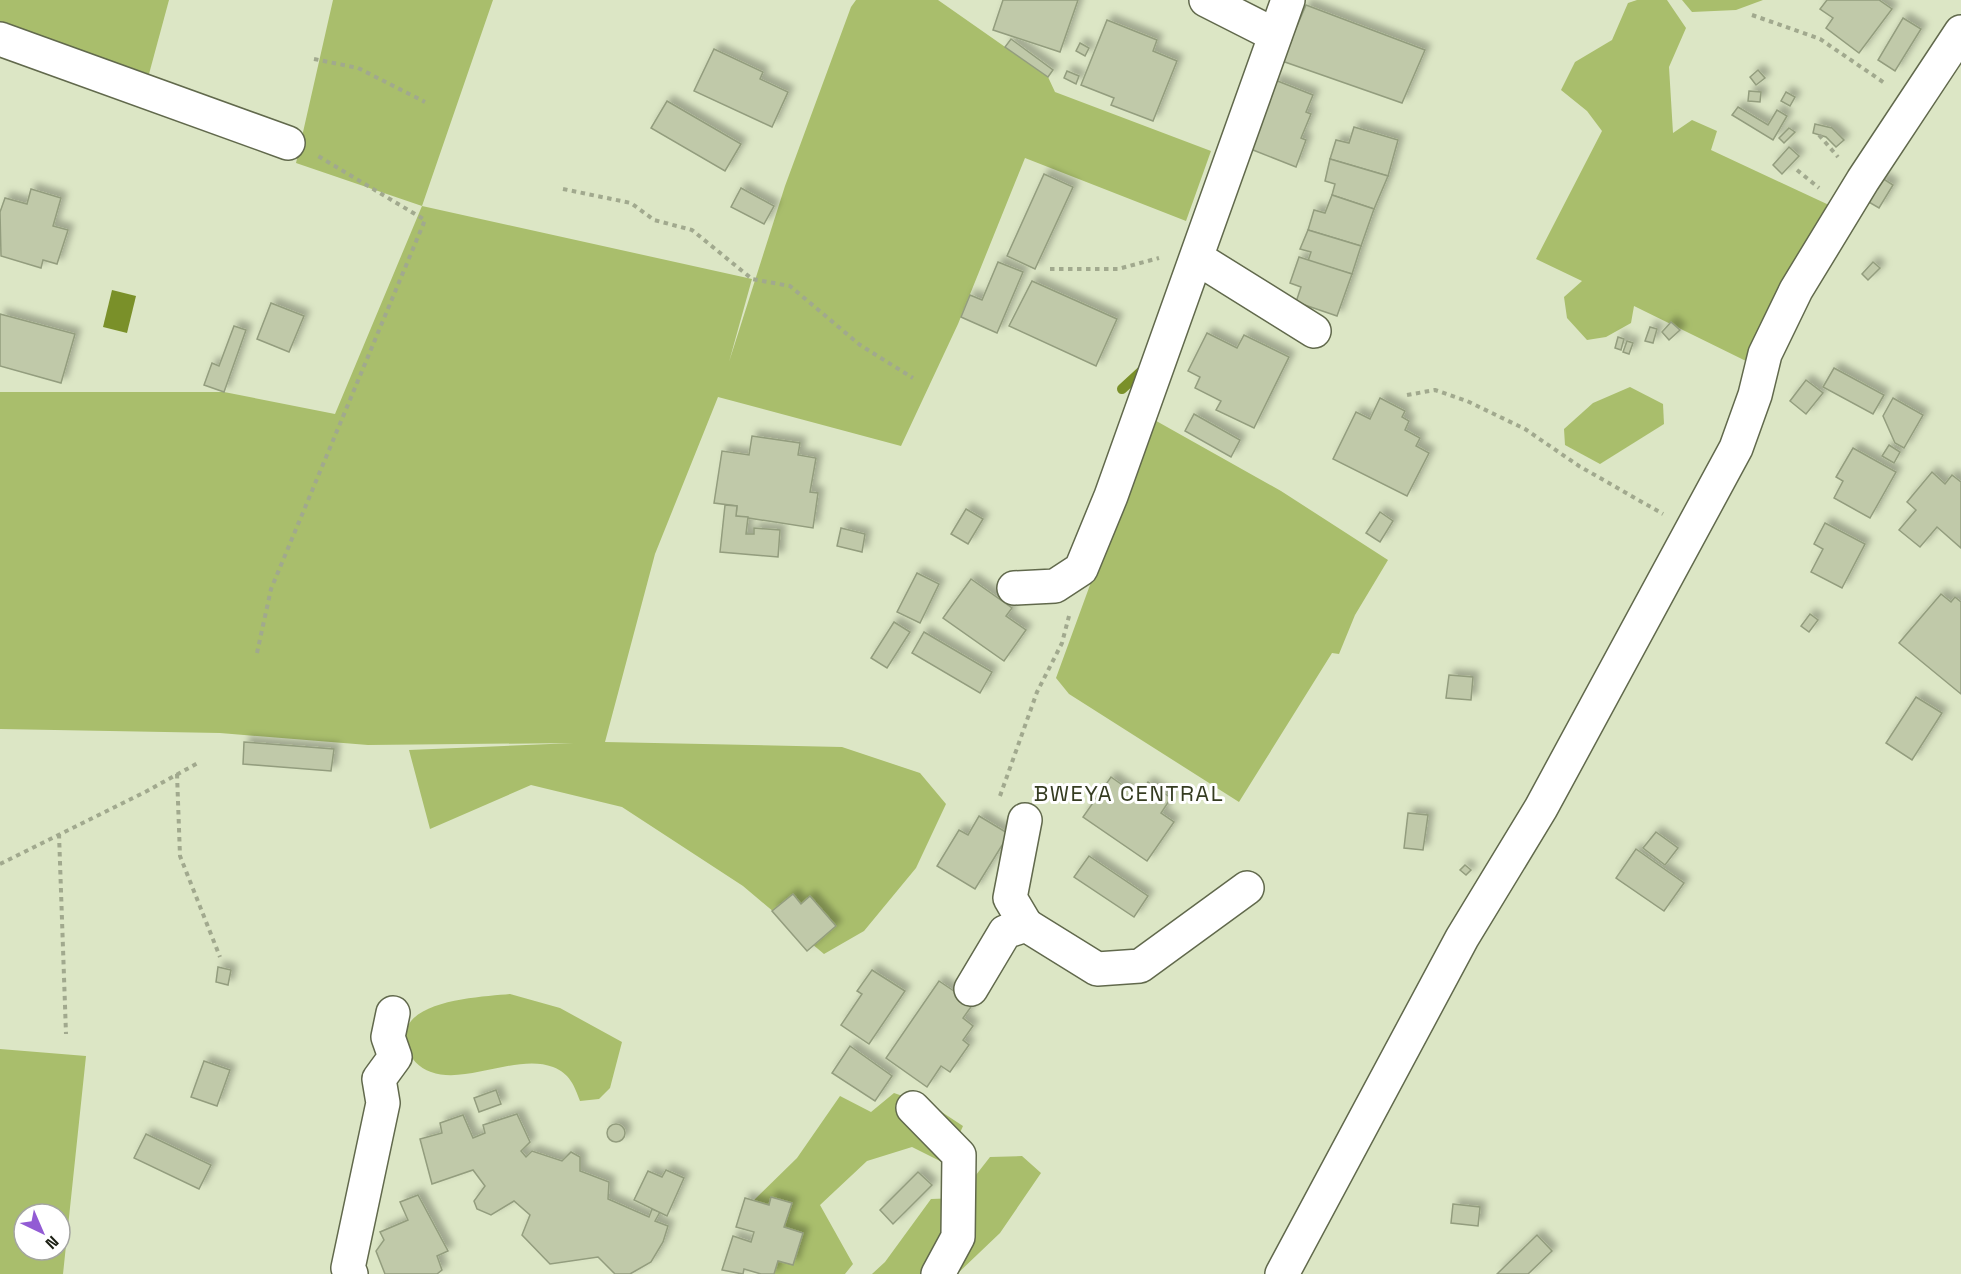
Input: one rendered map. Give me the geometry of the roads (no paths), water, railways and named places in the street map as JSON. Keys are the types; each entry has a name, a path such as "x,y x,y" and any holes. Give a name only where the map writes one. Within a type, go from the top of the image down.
{"street":[{"path":"1206,0 1275,35"},
{"path":"1014,588 1055,586 1081,569 1111,496 1288,0"},
{"path":"1282,1274 1462,938 1541,808 1736,448 1755,395 1766,354 1783,315 1844,210 1961,32"},
{"path":"0,39 288,143"},
{"path":"1199,252 1314,331"},
{"path":"1025,820 1010,898 1026,925 1097,969 1140,966 1247,888"},
{"path":"971,989 1005,932 1026,925"},
{"path":"351,1274 348,1268 382,1103 379,1079 394,1057 388,1037 393,1013"},
{"path":"913,1108 959,1155 958,1237 938,1274"}],"waterway":[{"path":"1122,389 1146,367"}],"district":[{"name":"BWEYA CENTRAL","path":"1129,793"}]}
